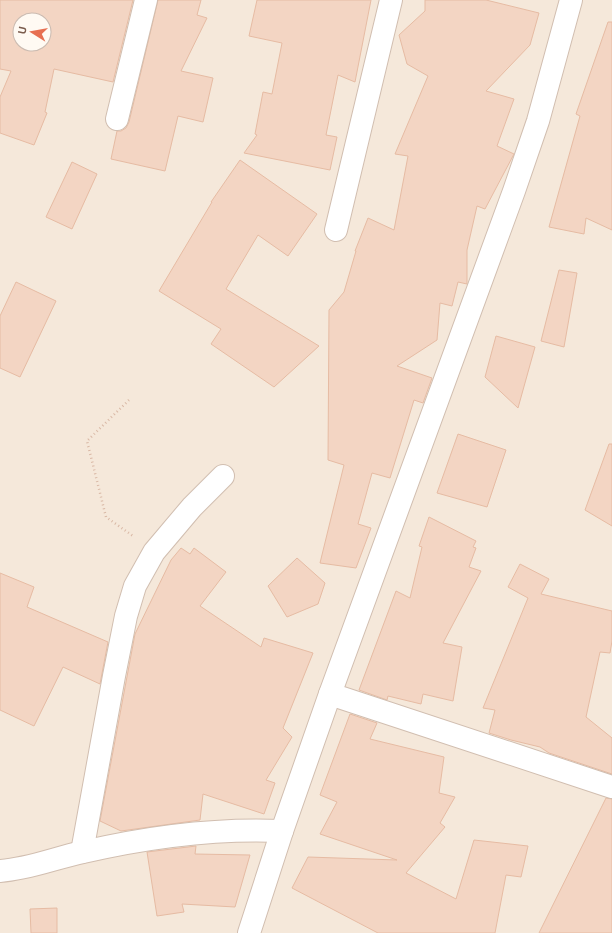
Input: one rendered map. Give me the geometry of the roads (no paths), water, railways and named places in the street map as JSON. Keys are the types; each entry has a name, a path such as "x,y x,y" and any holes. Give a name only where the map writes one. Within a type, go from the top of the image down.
{"street":[{"path":"117,119 146,0"},
{"path":"336,230 390,0"},
{"path":"249,933 282,831 330,694 514,191 538,121 571,0"},
{"path":"82,852 126,616 135,586 154,552 192,507 223,476"},
{"path":"330,694 612,787"},
{"path":"0,871 13,870 45,863 82,852 200,832 251,830 282,831"}]}
